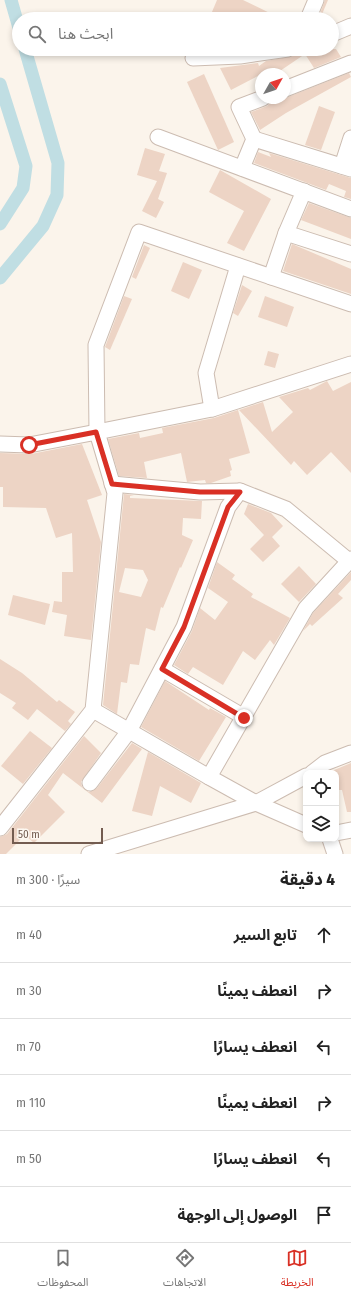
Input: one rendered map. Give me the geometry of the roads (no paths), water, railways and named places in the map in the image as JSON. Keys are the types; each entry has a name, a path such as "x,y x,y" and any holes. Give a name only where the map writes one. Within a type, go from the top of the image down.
{"street":[{"path":"311,12 316,0"},
{"path":"339,30 351,26"},
{"path":"193,58 240,56"},
{"path":"291,87 351,63"},
{"path":"242,168 254,139 240,107 255,101"},
{"path":"158,137 351,209"},
{"path":"254,139 347,168 351,138"},
{"path":"271,277 286,233 304,191"},
{"path":"0,828 93,710 115,493 96,432 96,345 138,232 351,304"},
{"path":"286,233 351,254"},
{"path":"212,409 206,373 238,266"},
{"path":"0,444 29,445 212,409 351,364"},
{"path":"112,484 200,492 240,492 286,510 350,560 306,608 209,777"},
{"path":"90,784 129,731 184,627 228,507 240,492"},
{"path":"162,669 244,718"},
{"path":"93,710 256,803 303,824"},
{"path":"316,770 325,763 351,753"},
{"path":"89,854 256,803 303,778"},
{"path":"339,832 351,830"},
{"path":"331,842 335,854"}],"waterway":[{"path":"11,0 14,12"},
{"path":"0,278 43,226 57,195 58,163 27,56"},
{"path":"0,84 26,166 23,188 0,224"}]}
